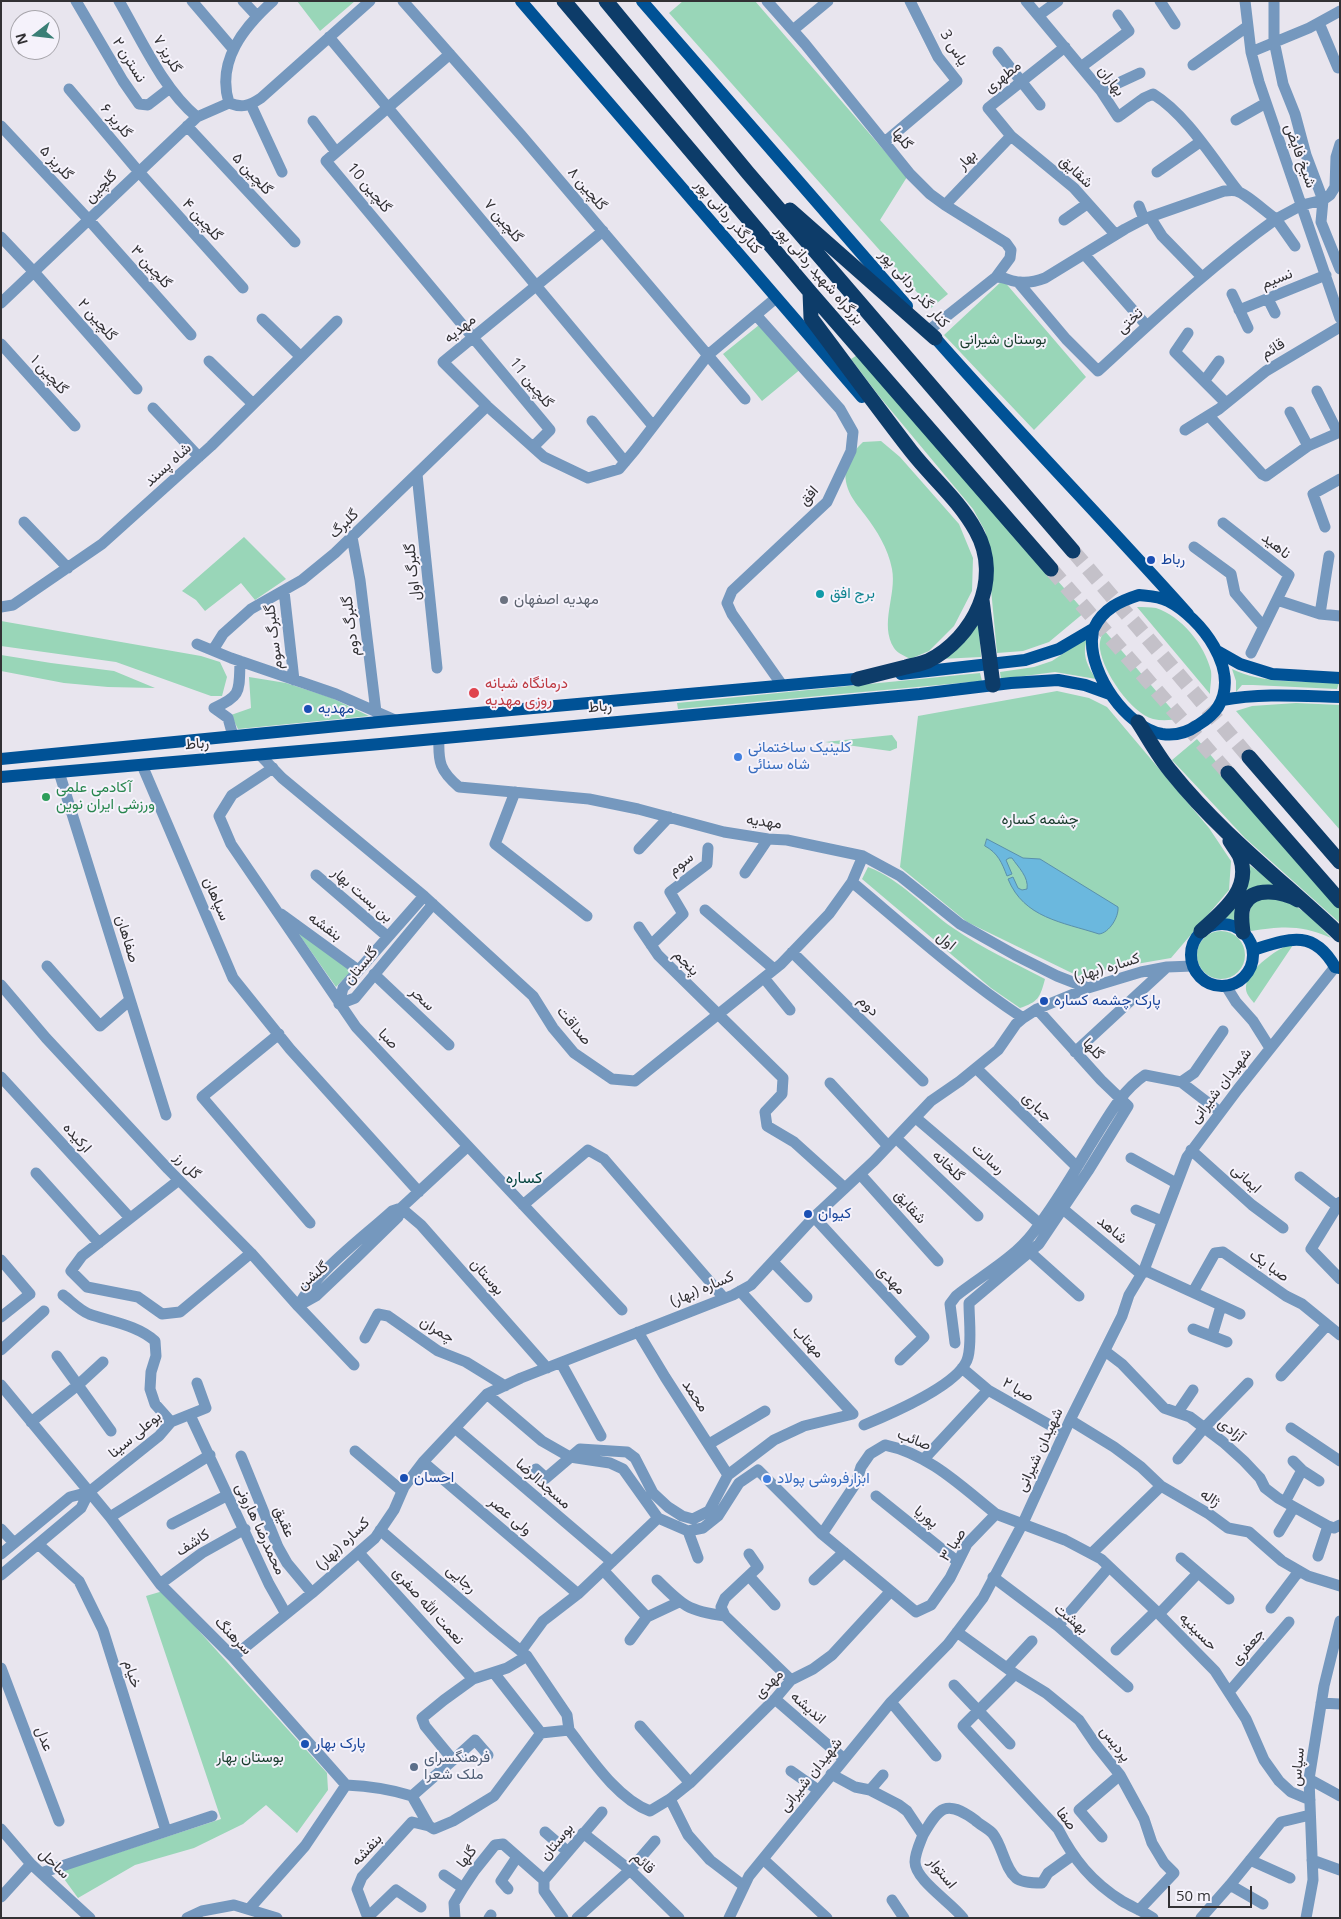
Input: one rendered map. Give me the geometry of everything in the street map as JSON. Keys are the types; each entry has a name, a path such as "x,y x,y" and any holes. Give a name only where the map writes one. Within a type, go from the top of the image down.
{"highway":[{"name":"بزرگراه شهید ردانی پور","path":"564,1 810,292 1052,568"},
{"name":"بزرگراه شهید ردانی پور","path":"606,1 748,173 1073,551"},
{"path":"748,173 932,334"},
{"path":"810,292 811,318 913,453 958,504 977,532 986,559 987,582 982,600 969,626 949,647 926,662 858,679"},
{"path":"982,600 993,685"},
{"path":"1138,722 1171,773 1221,827 1340,935"},
{"path":"1249,757 1340,862"},
{"path":"1228,773 1340,901"},
{"path":"1201,931 1229,906 1240,888 1243,873 1240,857 1221,827"},
{"path":"1243,932 1242,910 1244,903 1252,896 1266,892 1280,893 1311,907"}],"main road":[{"name":"کنارگذر ردانی پور","path":"521,1 776,298 913,453"},
{"name":"کنار گذر ردانی پور","path":"642,1 754,133 1003,415 1102,519 1188,614"},
{"path":"1138,595 1153,596 1167,601 1188,614 1204,631 1217,651 1223,668 1225,684 1222,700 1216,711 1190,730 1176,734 1162,734 1138,722 1110,694 1096,662 1092,647 1093,629 1108,609 1124,599 1138,595"},
{"name":"رباط","path":"1,759 395,720 858,679 1025,660 1058,649 1093,629"},
{"path":"1217,651 1240,664 1272,674 1340,678"},
{"name":"رباط","path":"1,777 439,739 1058,680 1085,685 1110,694"},
{"path":"1222,700 1247,695 1340,697"},
{"path":"628,699 630,721"},
{"path":"1218,924 1227,924 1243,932 1250,942 1252,950 1251,966 1247,973 1241,979 1226,986 1218,986 1202,979 1193,966 1191,956 1195,938 1201,931 1218,924"},
{"path":"1252,950 1296,939 1314,943 1328,955 1337,968"}],"street":[{"name":"نسترن ۲","path":"76,1 123,81 139,104 148,105 170,88"},
{"name":"گلریز ۷","path":"119,1 170,88 188,110 197,117"},
{"path":"192,1 233,49"},
{"path":"244,1 257,16"},
{"path":"229,103 225,89 225,74 233,49 257,16 274,1"},
{"path":"282,172 251,105 370,1"},
{"name":"گلچین ۸","path":"403,1 745,399"},
{"name":"گلها","path":"768,1 886,141 910,174 930,194 945,205 1006,243 1011,250 1010,258 996,277"},
{"path":"793,30 828,1"},
{"name":"یاس 3","path":"886,141 957,81 938,57 910,1"},
{"name":"بهاران","path":"1026,1 1081,67 1118,117 1144,98 1153,94 1165,101 1179,115 1238,191"},
{"path":"1039,16 1058,1"},
{"path":"1160,1 1176,24"},
{"name":"شیخ فایض","path":"1245,1 1251,52 1266,103 1340,318"},
{"name":"شیخ فایض","path":"1274,1 1274,42 1284,84 1295,114 1306,155 1323,200 1321,222 1337,250 1340,269"},
{"path":"1251,52 1319,23 1340,11"},
{"path":"1081,67 1129,31 1118,15"},
{"path":"1319,23 1338,68"},
{"path":"1193,65 1248,26"},
{"name":"گلچین ۷","path":"329,37 653,426"},
{"name":"مطهری","path":"1011,136 988,108 1065,48"},
{"path":"998,52 1040,105"},
{"name":"گلچین 10","path":"450,54 326,161 474,337"},
{"path":"1100,91 1140,73"},
{"name":"گلریز ۶","path":"70,89 139,172"},
{"name":"گلچین","path":"1,303 197,117 229,103 239,107 251,105"},
{"path":"1236,120 1266,103"},
{"path":"313,121 336,152"},
{"name":"گلریز ۵","path":"1,126 89,220"},
{"name":"گلچین ۵","path":"187,126 296,242"},
{"name":"شقایق","path":"1011,136 1068,182 1115,234"},
{"name":"بهار","path":"945,205 1011,136"},
{"path":"1157,172 1200,142"},
{"path":"1323,200 1330,195 1335,187 1334,176 1340,144"},
{"name":"گلچین ۴","path":"139,172 243,288"},
{"path":"932,334 996,277 1004,277 1018,282 1032,282 1045,278 1115,234 1147,218 1224,191 1238,191 1276,219 1294,246"},
{"name":"تختی","path":"1018,282 1066,339 1098,371 1201,276 1236,248 1276,219 1302,205 1323,200"},
{"path":"1064,220 1087,204"},
{"path":"1139,206 1162,236 1201,276"},
{"name":"گلچین ۳","path":"89,220 191,335"},
{"name":"مهدیه","path":"602,231 443,362 487,406 544,457 588,478 619,469 708,355 776,298"},
{"name":"گلچین ۲","path":"1,237 137,389"},
{"path":"1084,254 1147,326"},
{"name":"نسیم","path":"1239,310 1326,275"},
{"path":"1232,294 1248,328"},
{"path":"1268,298 1275,313"},
{"name":"افق","path":"756,315 840,408 853,432 851,451 827,502 732,591 727,602 732,614 782,686"},
{"path":"262,319 301,357"},
{"name":"شاه پسند","path":"1,607 13,605 102,544 199,457 336,321"},
{"name":"قائم","path":"1185,430 1209,416 1266,370 1340,327"},
{"path":"1188,333 1175,352 1226,403"},
{"name":"گلچین 11","path":"474,337 550,430 533,447"},
{"name":"گلچین ۱","path":"1,344 75,426"},
{"path":"209,361 253,404"},
{"path":"1205,380 1219,362"},
{"path":"1209,416 1262,474 1266,476 1308,446 1339,433 1317,392"},
{"name":"گلبرگ","path":"213,650 223,634 251,609 302,580 352,537 487,406"},
{"path":"153,408 199,457"},
{"path":"1290,412 1308,446"},
{"path":"592,421 625,462"},
{"name":"گلبرگ اول","path":"417,474 437,668"},
{"path":"1325,527 1313,494 1340,480"},
{"path":"24,522 68,568"},
{"name":"ناهید","path":"1224,523 1289,575 1251,653"},
{"name":"گلبرگ دوم","path":"352,537 360,580 376,712"},
{"path":"1194,546 1231,574 1235,593 1263,626"},
{"path":"1320,614 1329,556"},
{"name":"گلبرگ سوم","path":"284,591 294,680"},
{"path":"1276,600 1320,614 1340,616"},
{"path":"196,644 336,694 395,720"},
{"path":"234,736 228,718 214,708 231,701 237,695 240,661"},
{"name":"مهدیه","path":"439,739 438,756 441,767 448,778 459,786 589,800 669,817 724,832 787,840 864,856 900,876 960,924 1015,955 1057,976 1088,988"},
{"name":"صداقت","path":"260,755 282,778 424,896 533,996 553,1028 574,1053 612,1079 635,1081 774,970 829,914 852,882 864,856"},
{"name":"سپاهان","path":"142,765 233,978 290,1049 419,1192"},
{"name":"صبا","path":"273,768 232,796 219,816 231,844 356,1027 622,1310"},
{"name":"صفاهان","path":"59,772 166,1115"},
{"path":"515,792 494,844 587,916"},
{"path":"639,849 669,817"},
{"path":"745,873 768,839"},
{"name":"سوم","path":"651,945 683,914 670,892 707,864 708,848"},
{"name":"بن بست بهار","path":"316,875 388,937"},
{"name":"اول","path":"852,882 948,962 1001,1004 1023,1018"},
{"name":"گلستان","path":"339,1004 343,988 424,896"},
{"name":"گلستان","path":"339,1004 354,998 433,904"},
{"name":"بنفشه","path":"274,908 358,970"},
{"path":"705,910 774,970"},
{"name":"پنجم","path":"639,927 658,955 718,1014"},
{"name":"دوم","path":"792,952 923,1081"},
{"path":"46,966 100,1026 130,1000"},
{"name":"کساره (بهار)","path":"234,1657 360,1553 374,1538 394,1510 402,1491 423,1462 487,1394 561,1362 724,1298 751,1285 814,1217 846,1188 931,1101 998,1050 1016,1024 1037,1009 1088,988 1140,972 1167,967 1193,966"},
{"path":"1075,1052 1167,967"},
{"name":"شهیدان شیرانی","path":"729,1918 749,1876 891,1702 948,1644 983,1598 1023,1523 1070,1420 1143,1272 1187,1157 1270,1048 1337,968"},
{"name":"سحر","path":"374,974 449,1045"},
{"path":"764,978 790,1010"},
{"name":"گل رز","path":"1,985 46,1038 179,1180 251,1253 354,1365"},
{"path":"1226,986 1236,1002 1253,1021 1270,1048"},
{"name":"گلها","path":"1037,1009 1101,1080 1128,1106 1063,1209"},
{"path":"718,1014 783,1078 782,1094 765,1112 767,1126 794,1142 846,1188"},
{"path":"1181,1082 1194,1073 1223,1031"},
{"path":"279,1034 202,1097 310,1223"},
{"name":"جباری","path":"976,1068 1077,1167"},
{"path":"955,1343 950,1304 963,1290 1014,1252 1032,1234 1077,1167 1120,1097 1135,1082 1145,1075 1181,1082 1220,1112"},
{"name":"ارکیده","path":"1,1077 130,1218"},
{"name":"گلخانه","path":"830,1083 892,1142 978,1216"},
{"name":"رسالت","path":"916,1118 1040,1224"},
{"name":"گلشن","path":"298,1306 316,1296 398,1217 401,1208 468,1147"},
{"path":"523,1205 588,1150 604,1159 724,1298"},
{"name":"ایمانی","path":"1192,1150 1252,1205 1283,1228"},
{"path":"1131,1158 1176,1183"},
{"path":"36,1173 99,1243"},
{"name":"شقایق","path":"860,1174 938,1261"},
{"path":"1300,1177 1338,1204 1311,1249 1340,1279"},
{"path":"179,1180 82,1256 71,1271 87,1287 138,1297 162,1314 180,1312 251,1253"},
{"name":"بوستان","path":"401,1208 421,1225 547,1368"},
{"path":"864,1425 908,1406 946,1383 962,1368 968,1358 969,1303 1039,1244 1063,1209"},
{"name":"شاهد","path":"1063,1209 1143,1272"},
{"path":"1136,1210 1162,1221"},
{"name":"مهدی","path":"814,1217 924,1338 900,1360"},
{"path":"1030,1252 1079,1296"},
{"name":"صبا یک","path":"1193,1292 1215,1253 1223,1252 1286,1296 1302,1304 1340,1335"},
{"path":"1,1260 30,1294 1,1317"},
{"path":"773,1262 807,1297"},
{"path":"1143,1272 1193,1292 1240,1314"},
{"name":"مهتاب","path":"728,1475 774,1440 804,1426 853,1414 740,1291"},
{"path":"63,1295 87,1313 127,1325 147,1334 155,1341 156,1356 151,1372 150,1389 155,1404 170,1422"},
{"path":"1212,1336 1221,1306"},
{"path":"1,1350 44,1311"},
{"name":"چمران","path":"365,1338 378,1314 388,1316 438,1351 466,1362 505,1386"},
{"path":"1281,1376 1327,1325"},
{"path":"1193,1329 1227,1342"},
{"name":"محمد","path":"638,1332 728,1475"},
{"name":"آزادی","path":"1105,1351 1122,1364 1164,1408 1190,1417 1244,1461 1260,1478 1266,1488 1289,1504 1334,1525"},
{"path":"57,1356 111,1431"},
{"path":"31,1422 78,1385 103,1362"},
{"path":"561,1362 601,1436"},
{"name":"صبا ۲","path":"962,1368 988,1390 1064,1433"},
{"path":"1178,1459 1204,1428 1248,1383"},
{"name":"سرهنگ","path":"1,1384 110,1517 160,1584 234,1657 346,1785"},
{"name":"بوعلی سینا","path":"1,1554 70,1497 89,1492 159,1436 170,1422 206,1408 197,1384"},
{"path":"924,1459 988,1390"},
{"path":"1178,1412 1193,1390"},
{"path":"487,1394 542,1441 570,1457 610,1463 623,1469 658,1518 688,1531 703,1528 718,1516 739,1483 758,1470 822,1534 890,1592"},
{"path":"709,1444 765,1411"},
{"name":"محمدرضا هارونی","path":"190,1415 245,1529 269,1584 286,1614"},
{"name":"ژاله","path":"1070,1420 1114,1447 1141,1467 1161,1486 1209,1514 1228,1528 1249,1532 1282,1561 1298,1571 1340,1586"},
{"name":"مسجدالرضا","path":"455,1428 612,1562"},
{"path":"1291,1428 1340,1461"},
{"name":"صائب","path":"822,1534 856,1483 861,1467 870,1454 886,1445 899,1448 924,1459 996,1514"},
{"path":"536,1469 546,1478 580,1449 627,1452 635,1458 653,1493 668,1507 682,1516 693,1519 709,1511 728,1475"},
{"path":"355,1451 402,1491"},
{"path":"110,1517 210,1455"},
{"name":"عقیق","path":"241,1456 278,1547 287,1562 312,1592"},
{"path":"1293,1461 1302,1470 1319,1481"},
{"name":"ولی عصر","path":"423,1462 578,1594"},
{"path":"1279,1532 1302,1470"},
{"path":"1092,1553 1161,1486"},
{"name":"بوعلی سینا","path":"1,1575 81,1508 89,1492"},
{"path":"172,1524 228,1495"},
{"name":"پوریا","path":"876,1496 958,1562"},
{"path":"996,1514 1023,1523"},
{"name":"صبا ۳","path":"890,1592 916,1612 931,1605 950,1578 967,1544 996,1514"},
{"path":"453,1760 425,1726 422,1718 473,1680 507,1668 524,1653 544,1621 578,1594 658,1518"},
{"name":"حسینیه","path":"1023,1523 1092,1553 1109,1566 1158,1613 1215,1671 1246,1719 1264,1760 1279,1781 1291,1792 1310,1800"},
{"path":"1318,1556 1334,1525"},
{"path":"1,1529 14,1543"},
{"name":"کاشف","path":"160,1584 202,1553 245,1529"},
{"name":"رجایی","path":"380,1530 524,1653"},
{"path":"688,1531 698,1558"},
{"name":"خیام","path":"38,1544 79,1580 103,1630 166,1831"},
{"path":"814,1580 844,1552"},
{"name":"نعمت الله صفری","path":"360,1553 473,1680"},
{"path":"750,1554 758,1567 725,1598 721,1607 725,1616 791,1680"},
{"path":"1182,1558 1229,1599"},
{"path":"1058,1626 1109,1566"},
{"path":"603,1570 647,1617"},
{"path":"1271,1608 1298,1571"},
{"path":"1116,1650 1158,1613 1198,1573"},
{"path":"749,1576 776,1605"},
{"name":"بهشت","path":"993,1577 1058,1626 1128,1687"},
{"path":"657,1580 679,1602 699,1612 725,1616"},
{"name":"مهدی","path":"569,1730 622,1794 640,1808 650,1811 670,1800 690,1783 775,1699 791,1680 813,1669 832,1656 890,1592"},
{"path":"630,1640 647,1617 679,1602"},
{"name":"سپاس","path":"1306,1918 1313,1880 1309,1779 1324,1686 1340,1621"},
{"name":"جعفری","path":"1228,1692 1289,1622"},
{"name":"پردیس","path":"956,1632 1046,1693 1079,1720 1120,1775 1144,1819 1152,1843 1164,1863 1174,1872 1138,1910"},
{"path":"979,1712 1032,1641"},
{"path":"494,1673 541,1733 569,1730 567,1715 524,1653"},
{"name":"عدل","path":"1,1668 59,1821"},
{"path":"954,1685 1010,1744"},
{"name":"اندیشه","path":"775,1699 844,1759"},
{"path":"891,1702 936,1756"},
{"path":"1321,1703 1340,1704"},
{"name":"صفا","path":"979,1712 963,1726 1058,1829 1085,1872 1103,1888 1153,1918"},
{"path":"640,1726 690,1783"},
{"name":"بنفشه","path":"368,1917 357,1889 362,1877 412,1822 434,1829 494,1796 541,1733"},
{"path":"412,1796 475,1740 488,1755"},
{"path":"791,1771 818,1790"},
{"path":"831,1774 856,1787 870,1790 900,1805 907,1811 923,1835 936,1814 945,1808 951,1807 968,1816 992,1834 1008,1866 1017,1879 1042,1883 1048,1874 1073,1855"},
{"path":"1102,1837 1080,1810 1120,1775"},
{"path":"870,1790 884,1776"},
{"path":"1309,1779 1340,1796"},
{"path":"249,1909 305,1846 346,1785 394,1790 412,1796 429,1826"},
{"path":"670,1800 688,1835 710,1860 744,1886"},
{"name":"بوستان","path":"563,1918 544,1891 544,1880 602,1812"},
{"path":"1201,1918 1281,1822 1310,1815"},
{"path":"41,1873 212,1816"},
{"name":"ساحل","path":"1,1829 31,1864 90,1918"},
{"path":"545,1832 568,1852"},
{"name":"قائم","path":"583,1833 630,1870 678,1918"},
{"name":"استوار","path":"923,1835 915,1860 916,1868 929,1885 963,1918"},
{"path":"577,1918 630,1870 655,1841"},
{"name":"گلها","path":"455,1918 454,1903 475,1870 495,1846 502,1844 544,1880"},
{"path":"508,1889 501,1881 517,1857"},
{"path":"763,1859 826,1918"},
{"path":"1250,1860 1290,1878"},
{"path":"1312,1860 1340,1870"},
{"path":"1,1897 31,1864"},
{"path":"444,1875 463,1888"},
{"path":"1230,1885 1264,1904"},
{"path":"368,1917 396,1890 422,1908"},
{"path":"892,1900 904,1918"},
{"path":"187,1918 202,1911 234,1905 277,1918"}],"green space":[{"path":"297,1 355,1 320,31"},
{"path":"683,1 755,1 907,177 880,220 948,294 931,308 669,13"},
{"name":"بوستان شیرانی","path":"1003,280 1086,377 1034,430 944,335"},
{"path":"764,321 802,368 762,401 723,354"},
{"path":"859,354 1085,612 1049,642 1023,651 997,653 991,589 992,559 985,531 973,509 879,396 851,359"},
{"path":"881,441 900,457 959,524 973,558 972,591 954,626 929,651 910,659 895,650 890,639 888,619 893,579 888,554 878,534 851,496 845,475 850,457 863,442"},
{"path":"244,537 286,579 255,600 241,583 205,611 196,600 182,591"},
{"path":"1137,607 1156,608 1165,612 1191,633 1208,661 1211,671 1210,694"},
{"path":"978,613 981,657 940,659"},
{"path":"1,621 201,656 220,662 227,677 222,696 211,696 116,662 1,646"},
{"path":"1104,630 1180,719 1153,719 1136,709 1127,700 1112,680 1102,658 1100,644"},
{"path":"1088,637 1085,654 1096,679 1055,672 1001,679 1000,672 1034,667 1052,661"},
{"path":"1,655 114,671 155,688 108,687 64,683 1,671"},
{"path":"1232,669 1244,674 1270,679 1339,683 1337,689 1242,685 1236,692 1236,681"},
{"path":"980,673 982,681 678,709 677,703"},
{"path":"249,677 286,683 332,698 369,716 238,729 231,715 251,708"},
{"name":"چشمه کساره","path":"1057,691 1089,698 1107,707 1209,828 1231,861 1229,890 1171,958 1078,976 967,922 900,867 918,716"},
{"path":"1296,703 1340,705 1340,830 1236,711 1252,706"},
{"path":"892,735 897,742 897,748 890,751 825,742"},
{"path":"1197,739 1340,908 1340,923 1245,838 1172,760"},
{"path":"1248,864 1287,892 1257,890 1239,925 1228,922 1214,922"},
{"path":"868,867 892,879 942,920 964,935 1045,979 1042,991 1035,1001 1020,1008 991,988 862,879"},
{"path":"1267,898 1288,903 1303,911 1331,938 1310,931 1292,928 1251,931 1247,927 1252,900"},
{"path":"289,920 351,971 336,987"},
{"path":"1221,931 1230,933 1238,938 1243,946 1245,955 1243,964 1238,972 1230,977 1221,979 1212,977 1204,972 1199,964 1197,955 1199,946 1204,938 1212,933"},
{"path":"1295,942 1254,1003 1246,991 1248,979 1252,972 1273,953"},
{"name":"بوستان بهار","path":"163,1591 327,1773 328,1790 297,1833 266,1805 243,1824 194,1848 135,1865 78,1898 59,1872 221,1819 146,1596"}],"water":[{"path":"987,839 1023,858 1040,859 1118,907 1113,924 1106,931 1099,934 1058,922 1034,910 1015,892 1008,879 1013,877 1018,888 1022,890 1027,889 1026,880 1022,872 1012,858 1009,858 1006,860 1012,874 1007,876 996,855 985,846"}],"tunnel":[{"path":"1073,551 1249,757"},
{"path":"1051,569 1228,773"}],"place":[{"name":"رباط","path":"1151,560"},
{"name":"برج افق","path":"820,594"},
{"name":"مهدیه اصفهان","path":"504,600"},
{"name":"درمانگاه شبانه روزی مهدیه","path":"474,693"},
{"name":"مهدیه","path":"308,709"},
{"name":"کلینیک ساختمانی شاه سنائی","path":"738,757"},
{"name":"آکادمی علمی ورزشی ایران نوین","path":"46,797"},
{"name":"پارک چشمه کساره","path":"1044,1001"},
{"name":"کیوان","path":"808,1214"},
{"name":"احسان","path":"404,1478"},
{"name":"ابزارفروشی پولاد","path":"767,1479"},
{"name":"پارک بهار","path":"305,1744"},
{"name":"فرهنگسرای ملک شعرا","path":"414,1767"}],"district":[{"name":"کساره","path":"524,1178"}]}
